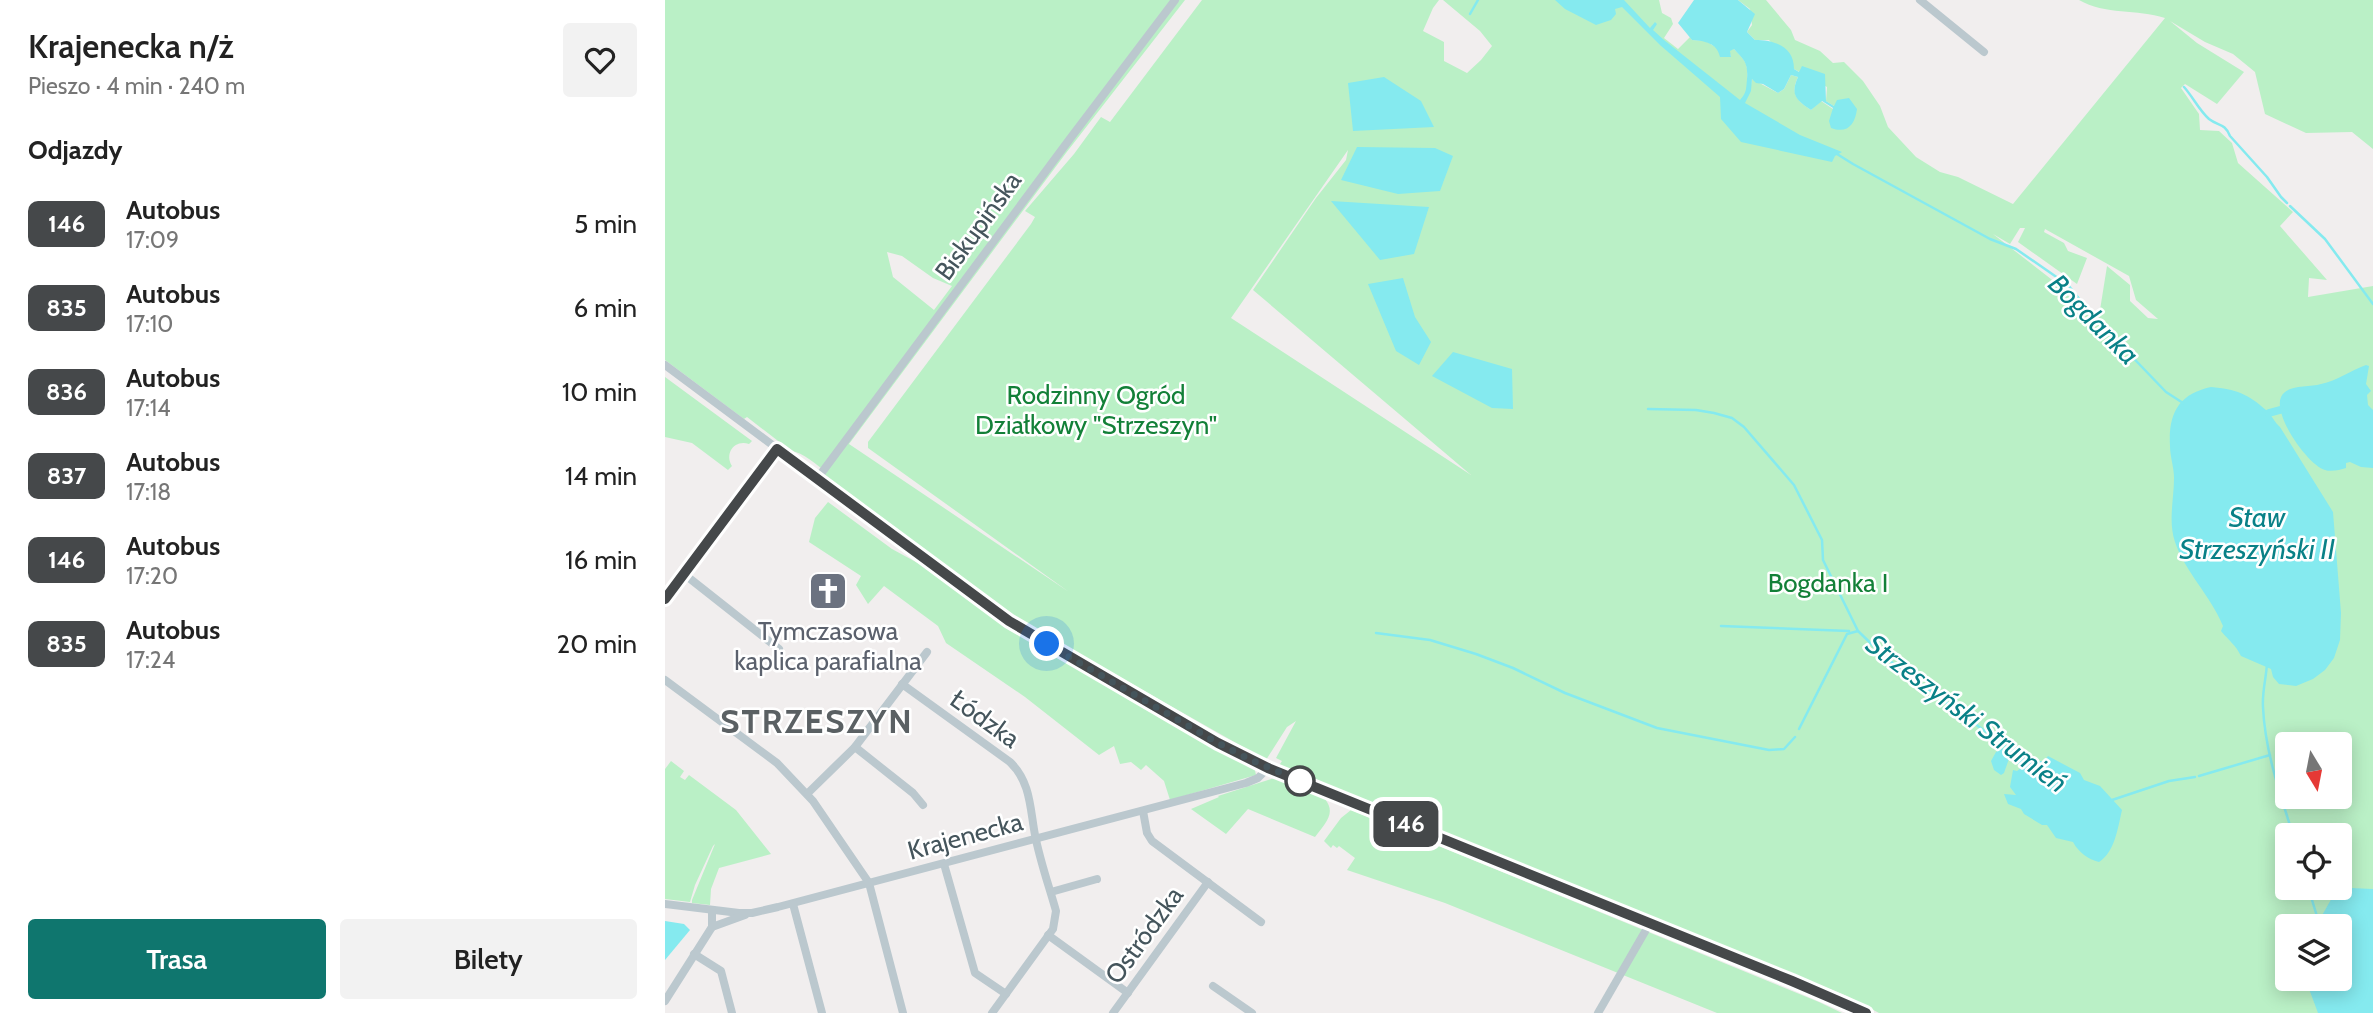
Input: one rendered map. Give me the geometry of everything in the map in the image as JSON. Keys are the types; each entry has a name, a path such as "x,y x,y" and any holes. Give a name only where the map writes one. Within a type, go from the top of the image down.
{"street":[{"name":"Biskupińska","path":"817,479 1175,0"},
{"path":"1920,0 1984,52"},
{"path":"665,365 1009,621 1218,743 1268,768 1866,1013"},
{"path":"665,599 777,449"},
{"path":"684,573 779,649"},
{"path":"808,793 855,747 927,652"},
{"path":"665,680 776,763 808,793 870,883 903,1013"},
{"name":"Łódzka","path":"902,684 1015,767 1024,782 1056,915 1048,935"},
{"path":"855,747 913,793 923,805"},
{"name":"Krajenecka","path":"665,904 712,911 752,913 793,904 1250,782 1268,768"},
{"path":"1143,811 1147,833 1152,841 1261,922"},
{"path":"944,864 975,973 1006,994"},
{"path":"1051,892 1097,879"},
{"name":"Ostródzka","path":"1113,1013 1208,883"},
{"path":"793,904 821,1013"},
{"path":"665,1001 712,928 712,911"},
{"path":"712,928 752,913"},
{"path":"1598,1013 1650,923"},
{"path":"992,1013 1048,935 1128,993"},
{"path":"694,954 721,971 732,1013"},
{"path":"1213,986 1252,1013"}],"green space":[{"path":"665,0 1185,0 1066,153 849,444 1069,592 868,448 868,442 1031,224 1035,217 1025,211 1074,154 1101,117 1110,122 1202,0 1439,0 1423,31 1444,42 1444,61 1467,73 1492,46 1480,31 1443,0 1659,0 1662,13 1671,18 1673,24 1664,38 1678,49 1690,37 1692,40 1706,41 1731,57 1729,50 1734,49 1746,65 1747,88 1744,96 1750,91 1752,79 1778,93 1784,89 1791,75 1798,77 1796,96 1811,110 1821,101 1833,109 1829,122 1834,106 1826,101 1827,87 1794,69 1769,40 1755,40 1747,32 1752,25 1750,9 1738,0 1766,0 1791,30 1795,40 1820,51 1833,63 1844,62 1863,81 1880,106 1888,127 1916,157 1940,172 1958,177 2013,204 2165,18 2099,8 2079,0 2373,0 2373,149 2352,132 2306,133 2265,114 2255,72 2233,54 2205,42 2170,21 2197,43 2244,72 2217,104 2185,84 2181,88 2199,114 2200,130 2219,131 2232,143 2238,163 2293,212 2280,226 2327,280 2309,278 2308,297 2373,286 2373,1013 1879,1013 1847,996 1278,767 1282,761 1276,758 1296,721 1287,727 1266,760 996,607 823,477 827,472 805,456 791,451 747,417 744,419 665,360","holes":["1348,150 1346,160 1316,198 1253,290 1471,475 1231,318","2020,228 2025,228 2018,242 2077,284 2087,258 2068,251 2064,243 2044,232 2045,229 2129,276 2136,300 2158,319 2148,318 2130,301 2130,285 2107,266 2100,310 2092,319 2051,279 1993,234 2010,244","887,252 902,256 933,278 952,286 934,310 893,277"]},
{"path":"665,377 752,441 732,448 729,456 732,466 728,470 692,443 665,437"},
{"path":"828,502 892,549 940,575 1011,627 1254,766 1256,775 1170,800 1164,781 1146,765 1141,770 1131,762 1120,764 1114,746 1099,755 1025,697 946,643 938,626 884,586 868,604 856,585 861,576 809,542 815,518"},
{"path":"671,761 684,771 680,777 685,780 689,775 736,810 771,854 719,868 711,889 710,905 692,903 692,900 715,844 695,885 690,902 665,899 665,769"},
{"path":"1274,778 1325,799 1330,809 1329,814 1315,837 1248,809 1226,834 1191,809 1218,796"},
{"path":"1351,810 1842,1013 1717,1013 1445,903 1347,870 1355,858 1339,846 1337,848 1333,845 1331,848 1324,841 1341,818"}],"water":[{"path":"1555,0 1624,0 1650,28 1655,22 1657,24 1653,30 1740,100 1746,90 1747,74 1741,56 1734,49 1730,51 1731,57 1720,57 1713,46 1692,40 1678,23 1694,0 1738,0 1755,14 1747,32 1755,40 1782,46 1791,55 1794,69 1799,72 1802,66 1825,74 1826,101 1834,106 1837,100 1849,98 1857,109 1849,127 1842,130 1831,128 1829,121 1833,108 1822,101 1811,110 1802,103 1795,93 1798,77 1791,75 1784,89 1778,93 1752,79 1751,91 1745,103 1800,135 1842,152 1835,156 1832,162 1741,142 1721,119 1720,97 1660,45 1622,7 1615,9 1616,14 1611,20 1596,25 1565,9"},
{"path":"1384,77 1421,101 1434,127 1353,131 1348,83"},
{"path":"1357,147 1435,148 1453,156 1440,191 1398,194 1341,180"},
{"path":"1331,201 1429,207 1414,254 1380,260"},
{"path":"1403,278 1415,317 1431,342 1419,365 1396,351 1368,284"},
{"path":"1453,352 1512,369 1513,409 1492,408 1432,376"},
{"path":"2369,366 2366,384 2371,391 2367,395 2368,405 2373,410 2373,468 2350,462 2346,463 2346,468 2325,470 2309,458 2291,435 2280,410 2280,399 2288,390 2327,383"},
{"name":"Staw Strzeszyński II","path":"2211,387 2241,393 2268,412 2333,512 2341,613 2340,640 2334,658 2325,670 2296,686 2279,684 2271,669 2241,656 2221,631 2223,626 2218,615 2185,564 2175,542 2172,518 2174,478 2170,450 2171,424 2183,400"},
{"path":"2010,744 2036,761 2044,761 2048,756 2080,773 2084,780 2100,786 2122,810 2112,846 2099,862 2084,855 2073,842 2056,838 2047,825 2042,825 2024,814 2021,809 2008,804 2004,794 2016,795 2010,787 2013,770 2021,768 2013,756 2010,756 2001,775 1994,770 1991,761 1996,752"},
{"path":"2352,888 2373,889 2373,1013 2318,1013 2310,991 2352,991 2352,914 2323,914 2331,900 2352,900"},
{"path":"665,921 684,924 690,930 665,960"}],"waterway":[{"path":"1470,14 1478,0"},
{"path":"2184,87 2205,115 2226,129 2287,203"},
{"name":"Bogdanka","path":"1837,154 1990,239 2016,249 2068,285 2093,316 2166,392 2183,403"},
{"path":"2290,206 2325,239 2373,304"},
{"name":"Strzeszyński Strumień","path":"1648,409 1714,413 1732,418 1744,427 1794,485 1822,540 1823,560 1858,631 1886,658 2005,746"},
{"path":"2269,413 2280,410"},
{"path":"1721,626 1849,631"},
{"path":"1799,729 1847,634 1858,631"},
{"path":"1376,633 1430,640 1476,654 1565,693 1657,728 1769,750 1784,749 1795,737"},
{"name":"Bogdanka","path":"2267,664 2263,701 2264,724 2274,772 2289,823"},
{"name":"Strzeszyński Strumień","path":"2199,776 2270,755"},
{"name":"Strzeszyński Strumień","path":"2112,800 2169,781 2195,777"},
{"name":"Bogdanka","path":"2312,900 2316,914"}],"bus line":[{"name":"146","path":"665,599 777,449 995,612 1218,743 1268,768 1866,1013"}],"place":[{"name":"Tymczasowa kaplica parafialna","path":"828,591"}],"district":[{"name":"STRZESZYN","path":"817,721"}],"route":[{"path":"1047,644 1218,743 1300,781"}],"park label":[{"name":"Rodzinny Ogród Działkowy \"Strzeszyn\"","path":"1096,410"},
{"name":"Bogdanka I","path":"1828,583"}]}
